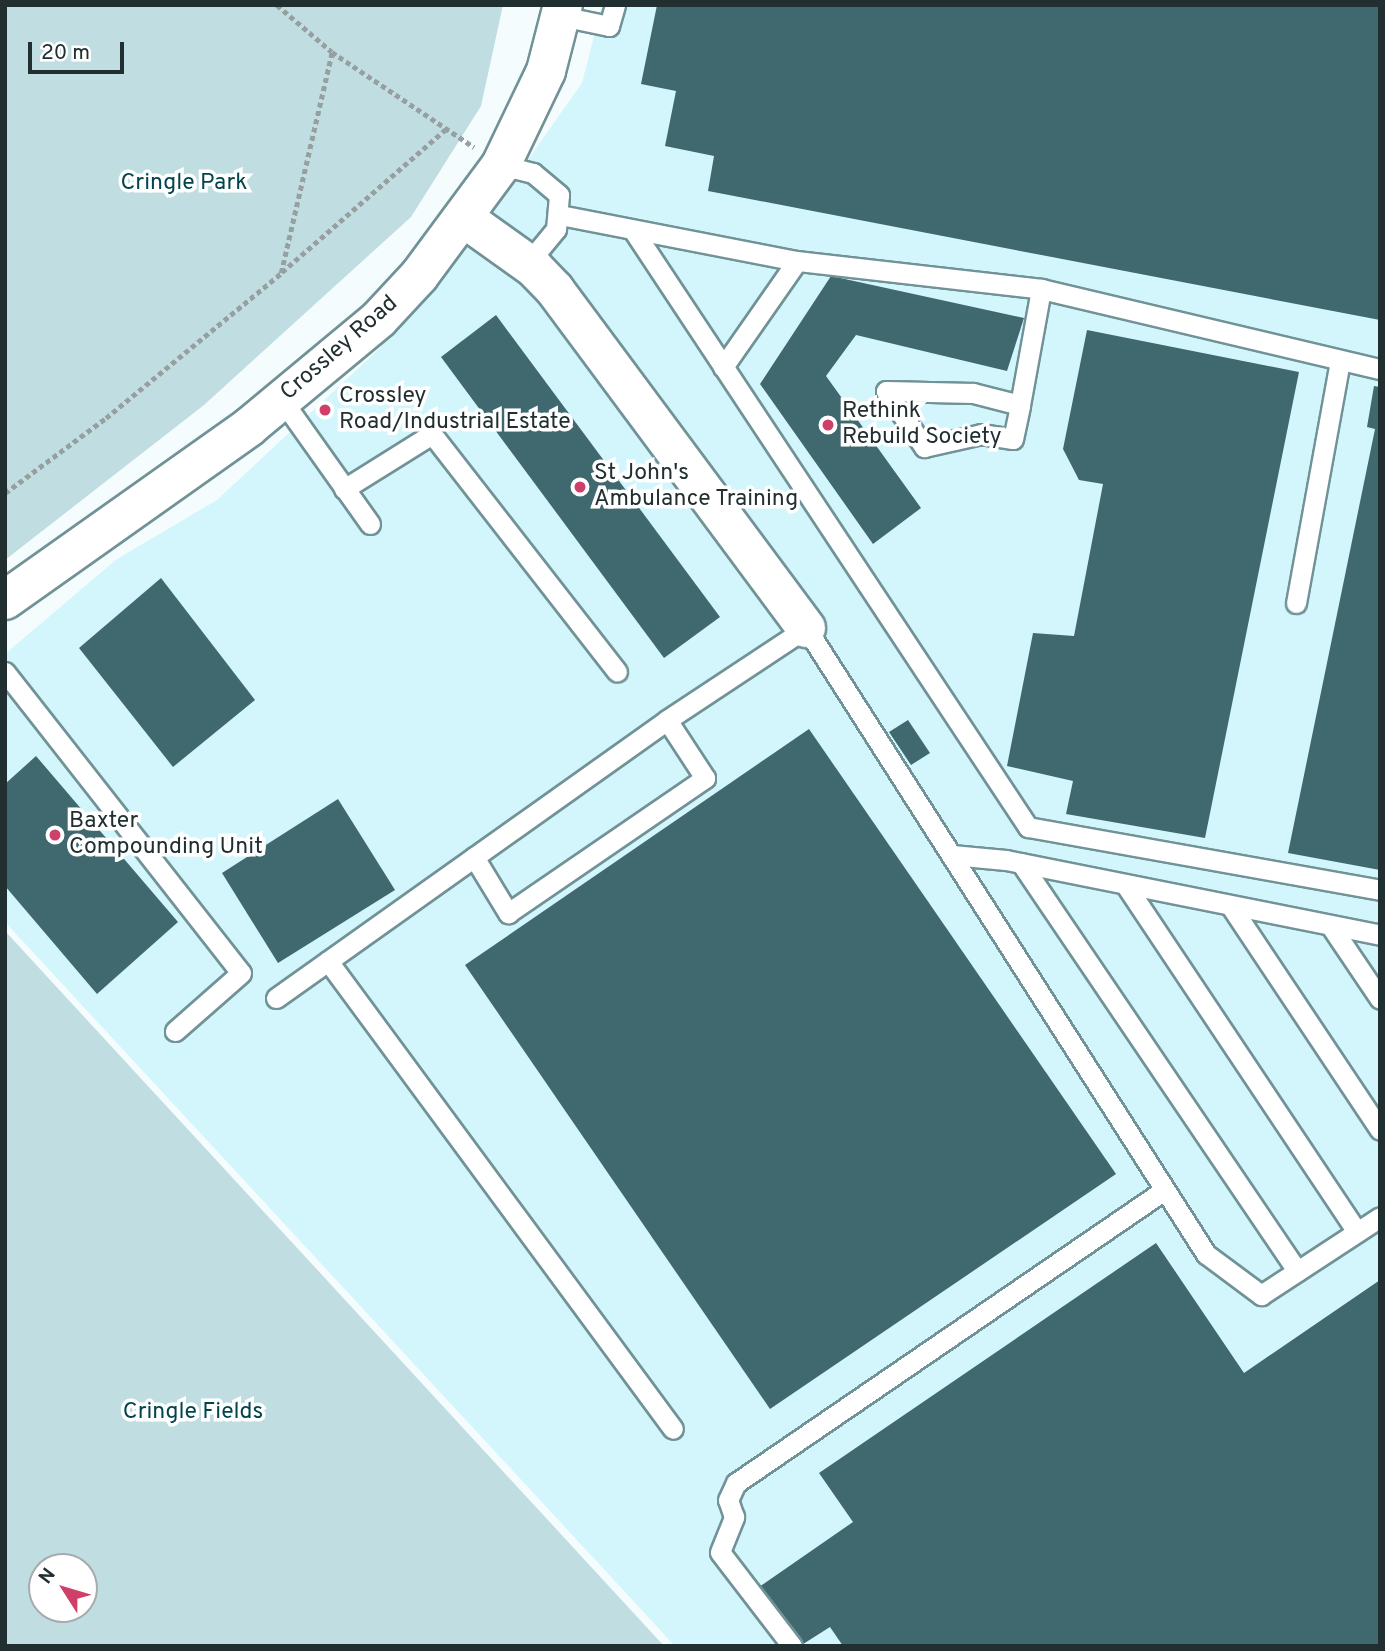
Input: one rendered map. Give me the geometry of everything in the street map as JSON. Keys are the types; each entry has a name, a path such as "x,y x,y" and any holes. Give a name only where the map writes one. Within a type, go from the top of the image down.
{"street":[{"name":"Crossley Road","path":"5,600 282,400 379,319 464,218 501,165 546,71 562,11"},
{"path":"464,218 527,263 555,290 806,628"}],"lane":[{"path":"562,11 609,26 615,5"},
{"path":"501,165 533,173 548,182 559,195 560,215 548,242 527,263"},
{"path":"560,215 796,261 1041,289 1340,362 1380,369"},
{"path":"633,230 1028,827 1380,890"},
{"path":"723,368 796,261"},
{"path":"1020,405 973,393 886,391 923,447 981,434 1013,439 1020,405 1041,289"},
{"path":"1296,603 1340,362"},
{"path":"282,400 370,524"},
{"path":"344,489 432,434 617,672"},
{"path":"276,998 667,720 806,628 1163,1191 1206,1254 1261,1295 1380,1217"},
{"path":"5,672 241,973 176,1031"},
{"path":"474,857 508,912 705,778 667,720"},
{"path":"952,855 1021,863 1380,935"},
{"path":"1021,863 1297,1271"},
{"path":"1125,884 1357,1232"},
{"path":"1230,905 1380,1130"},
{"path":"1330,925 1380,999"},
{"path":"328,961 673,1429"},
{"path":"792,1646 720,1552 734,1517 728,1500 736,1483 1163,1191"}],"path":[{"path":"277,5 332,52 501,165"},
{"path":"281,273 332,52"},
{"path":"5,493 106,418 281,273 446,129"}],"shaded area":[{"path":"602,5 1380,5 1380,1646 675,1646 5,922 5,654 117,559 217,500 378,350 471,240 582,83"}],"green space":[{"name":"Cringle Park","path":"5,5 503,5 481,106 411,217 204,405 5,560"},
{"name":"Cringle Fields","path":"5,931 664,1646 5,1646"}],"building":[{"path":"657,5 1380,5 1380,320 708,191 714,156 665,146 676,91 641,84"},
{"path":"831,276 1024,318 1007,371 856,335 826,376 921,508 873,544 760,384"},
{"name":"St John's Ambulance Training","path":"496,315 720,617 664,658 441,357"},
{"path":"1087,330 1299,372 1205,838 1066,814 1073,781 1007,766 1033,633 1074,636 1103,484 1079,480 1063,449"},
{"path":"1374,386 1380,387 1380,870 1288,853 1375,429 1367,427"},
{"path":"161,578 255,700 173,767 79,648"},
{"path":"908,720 930,753 911,765 889,732"},
{"path":"809,729 1116,1174 770,1409 465,965"},
{"name":"Baxter Compounding Unit","path":"36,756 178,922 97,994 5,886 5,784"},
{"path":"338,799 395,890 278,963 222,873"},
{"path":"1156,1243 1244,1373 1380,1280 1380,1646 843,1646 830,1627 800,1646 759,1587 853,1522 819,1473"}],"place":[{"name":"Crossley Road/Industrial Estate","path":"325,410"},
{"name":"Rethink Rebuild Society","path":"828,425"},
{"name":"St John's Ambulance Training","path":"580,487"},
{"name":"Baxter Compounding Unit","path":"55,835"}]}
